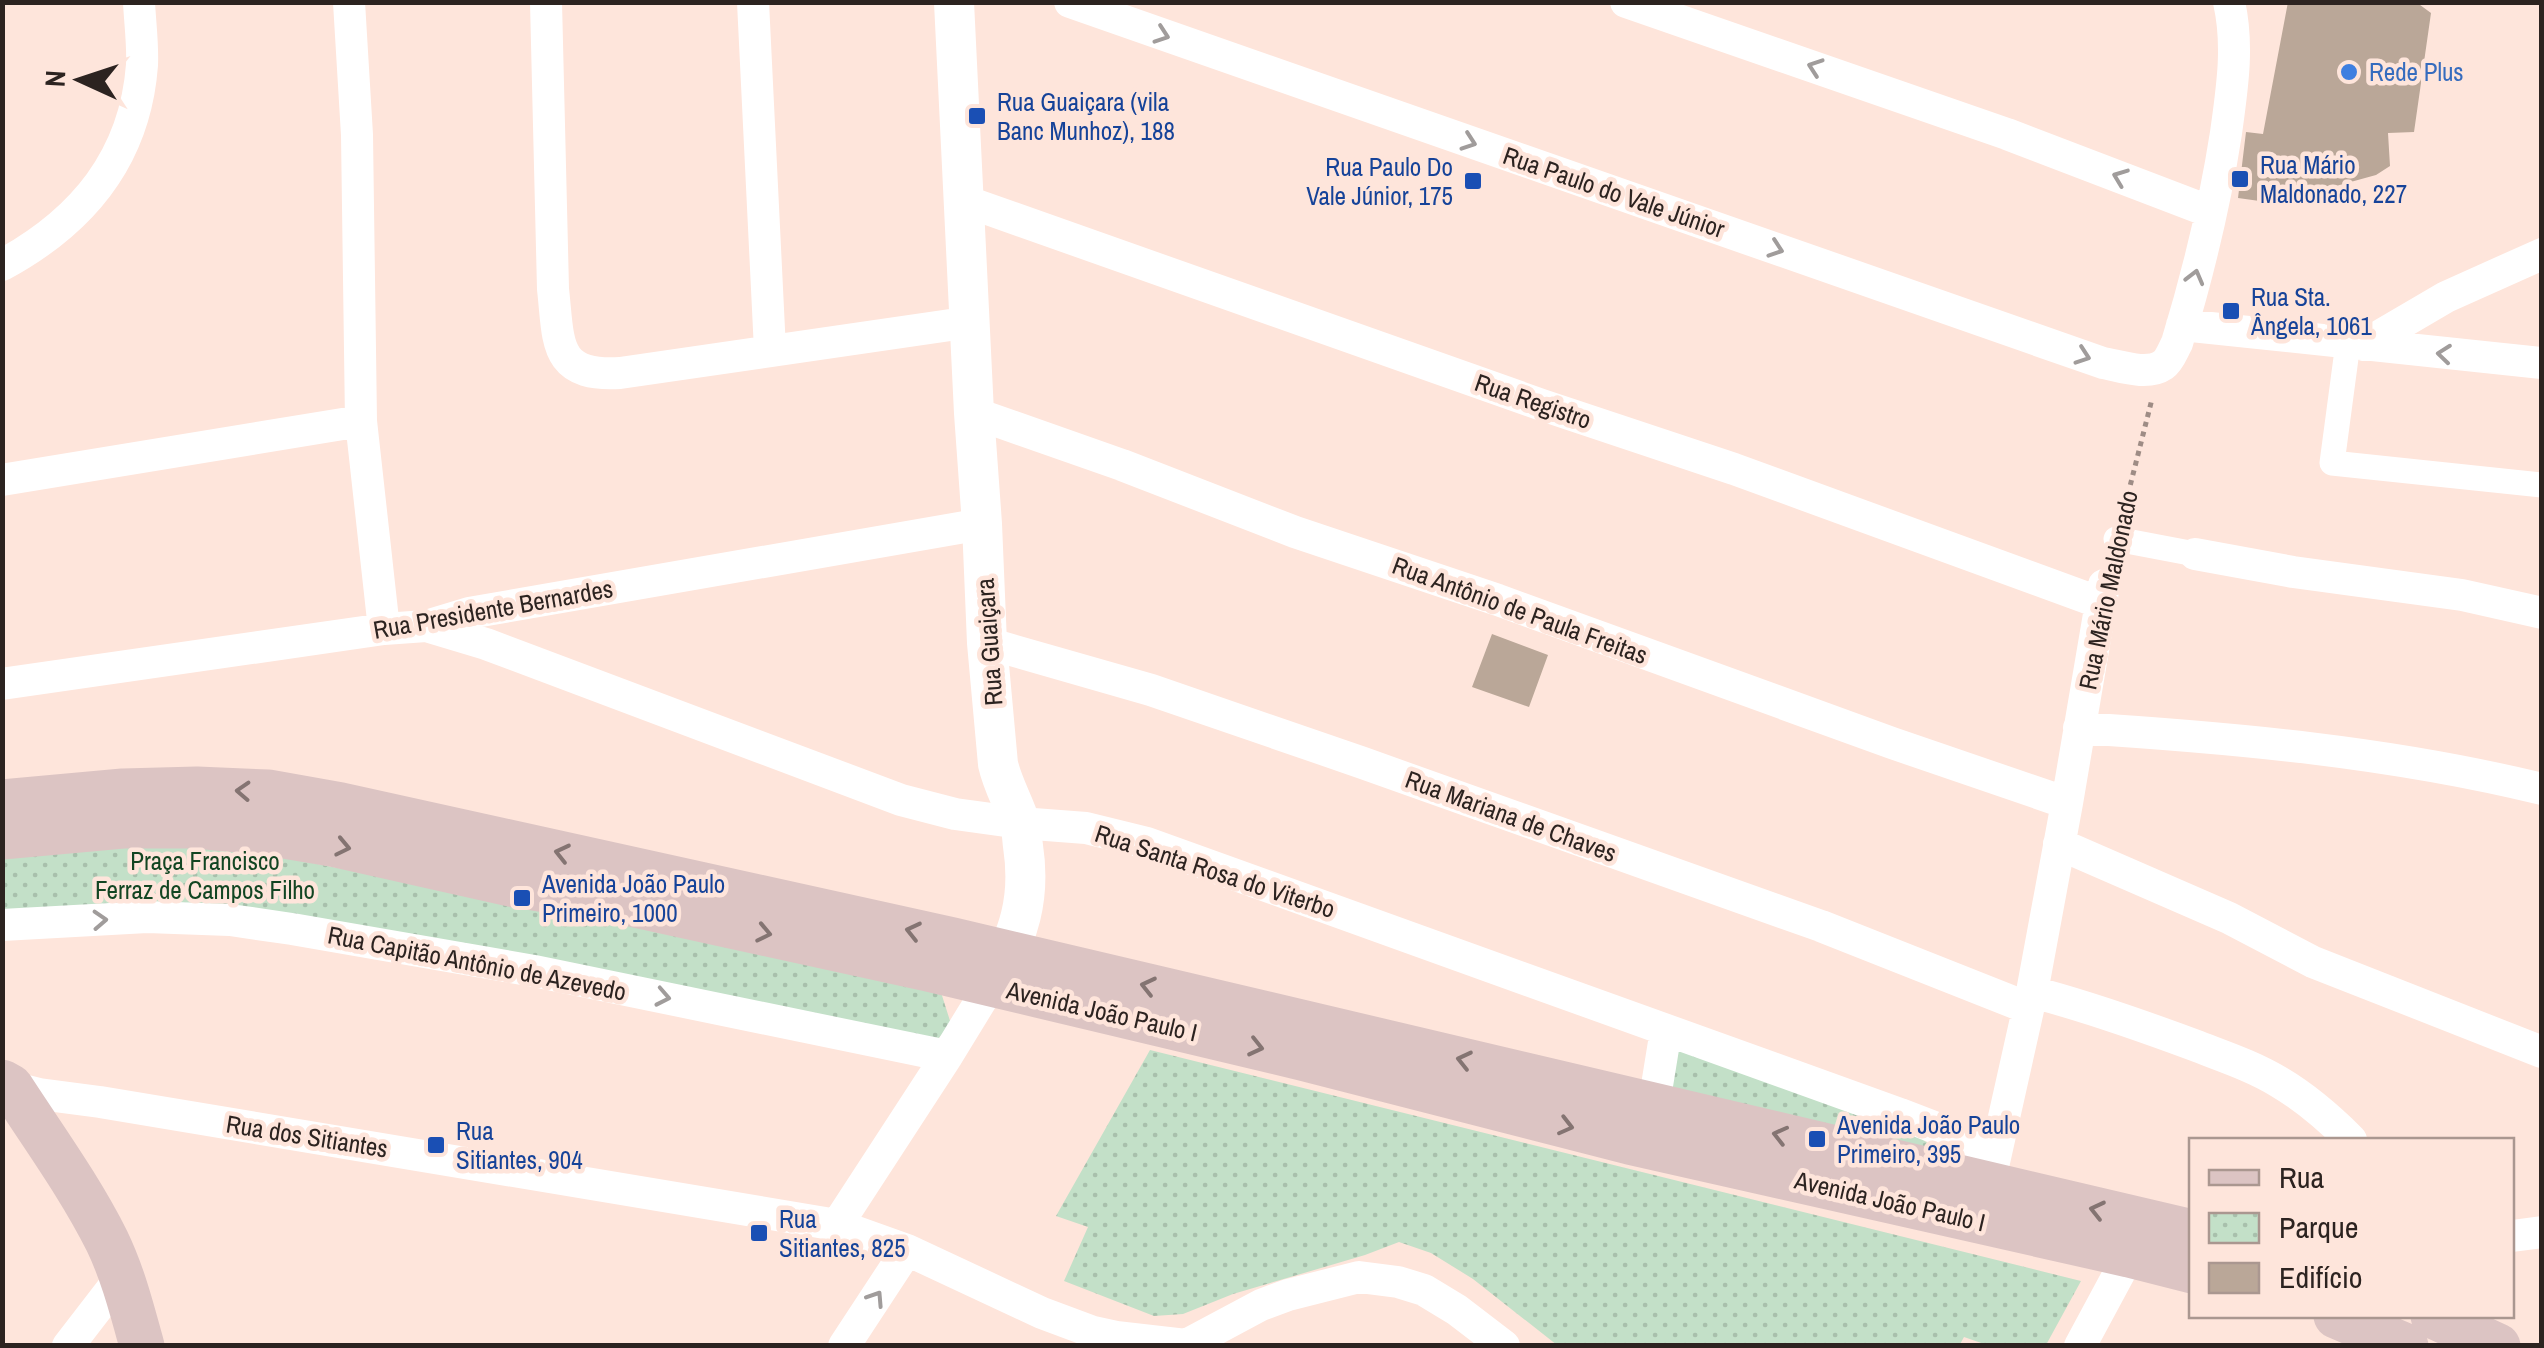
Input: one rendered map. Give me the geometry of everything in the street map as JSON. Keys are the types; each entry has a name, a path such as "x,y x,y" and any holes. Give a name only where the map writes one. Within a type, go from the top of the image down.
{"main road":[{"name":"Avenida João Paulo I","path":"2,802 123,790 268,792 430,823 999,968 1322,1063 1629,1142 2189,1271"},
{"name":"Avenida João Paulo I","path":"2,837 133,826 196,826 332,844 516,885 999,968 1654,1104 1992,1168 2189,1231"},
{"path":"7,1084 52,1146 107,1241 122,1276 142,1346"},
{"path":"1868,1196 1906,1186 1973,1198 1983,1194 1992,1168"},
{"path":"2342,1318 2394,1336"},
{"path":"2437,1318 2498,1346"}],"street":[{"path":"2,265 68,219 114,164 128,134 142,63 139,2"},
{"path":"350,2 357,134 361,421 384,629"},
{"path":"546,2 553,289 558,334 569,363 603,374 971,322"},
{"path":"752,2 770,350"},
{"name":"Rua Guaiçara","path":"837,1225 999,968 1023,909 1027,884 1020,823 998,764 987,643 954,2"},
{"name":"Rua Paulo do Vale Júnior","path":"1070,2 2103,363 2147,370 2161,367"},
{"path":"1626,2 2008,134 2212,212"},
{"path":"2161,367 2177,343 2212,212 2234,73 2234,24 2229,2"},
{"name":"Rua Registro","path":"965,201 1542,405 2103,594"},
{"path":"2356,344 2542,254"},
{"path":"2182,326 2542,364"},
{"path":"2356,344 2332,463 2542,485"},
{"name":"Rua Antônio de Paula Freitas","path":"974,413 1295,532 2068,803"},
{"path":"2,480 361,421"},
{"name":"Rua Presidente Bernardes","path":"2,684 426,626 469,612 982,524"},
{"path":"2116,539 2293,572 2462,595 2542,612"},
{"name":"Rua Mário Maldonado","path":"1992,1168 2030,1000 2103,594"},
{"name":"Rua Santa Rosa do Viterbo","path":"426,626 486,644 901,800 955,814 1086,828 1147,843 1666,1030 1992,1168"},
{"name":"Rua Mariana de Chaves","path":"987,643 1150,690 1364,763 2030,1000 2074,1003 2155,1031 2277,1080 2326,1114 2349,1138"},
{"path":"2080,728 2221,738 2339,752 2476,773 2542,789"},
{"path":"2059,844 2229,918 2313,962 2542,1052"},
{"name":"Rua Capitão Antônio de Azevedo","path":"2,925 147,917 230,920 292,928 534,972 947,1056"},
{"path":"1654,1104 1666,1030"},
{"name":"Rua dos Sitiantes","path":"7,1084 39,1094 837,1225 907,1250 1042,1313 1093,1332 1186,1345 1261,1304 1359,1278 1398,1282 1424,1290 1504,1346"},
{"path":"2514,1236 2542,1232"},
{"path":"844,1346 907,1250"},
{"path":"2080,1346 2129,1255"},
{"path":"68,1346 122,1276"}],"path":[{"name":"Rua Mário Maldonado","path":"2116,539 2161,367"}],"green space":[{"name":"Praça Francisco Ferraz de Campos Filho","path":"206,842 939,986 951,1024 938,1039 485,951 3,917 3,859 60,850"},
{"path":"1657,1035 1910,1131 1989,1185 1680,1111"},
{"path":"1150,1050 2081,1281 2046,1345 1987,1345 1964,1337 1959,1346 1557,1345 1473,1279 1431,1253 1399,1242 1233,1294 1183,1314 1154,1316 1064,1281 1088,1227 1056,1216"}],"building":[{"name":"Rede Plus","path":"2288,2 2416,2 2431,13 2414,132 2388,133 2390,166 2376,175 2274,203 2238,198 2246,132 2263,134"},
{"path":"1492,634 1548,655 1529,707 1472,687"}],"place":[{"name":"Rede Plus","path":"2349,72"},
{"name":"Rua Guaiçara (vila Banc Munhoz), 188","path":"977,116"},
{"name":"Rua Mário Maldonado, 227","path":"2240,179"},
{"name":"Rua Paulo Do Vale Júnior, 175","path":"1473,181"},
{"name":"Rua Sta. Ângela, 1061","path":"2231,311"},
{"name":"Avenida João Paulo Primeiro, 1000","path":"522,898"},
{"name":"Avenida João Paulo Primeiro, 395","path":"1817,1139"},
{"name":"Rua Sitiantes, 904","path":"436,1145"},
{"name":"Rua Sitiantes, 825","path":"759,1233"}]}
